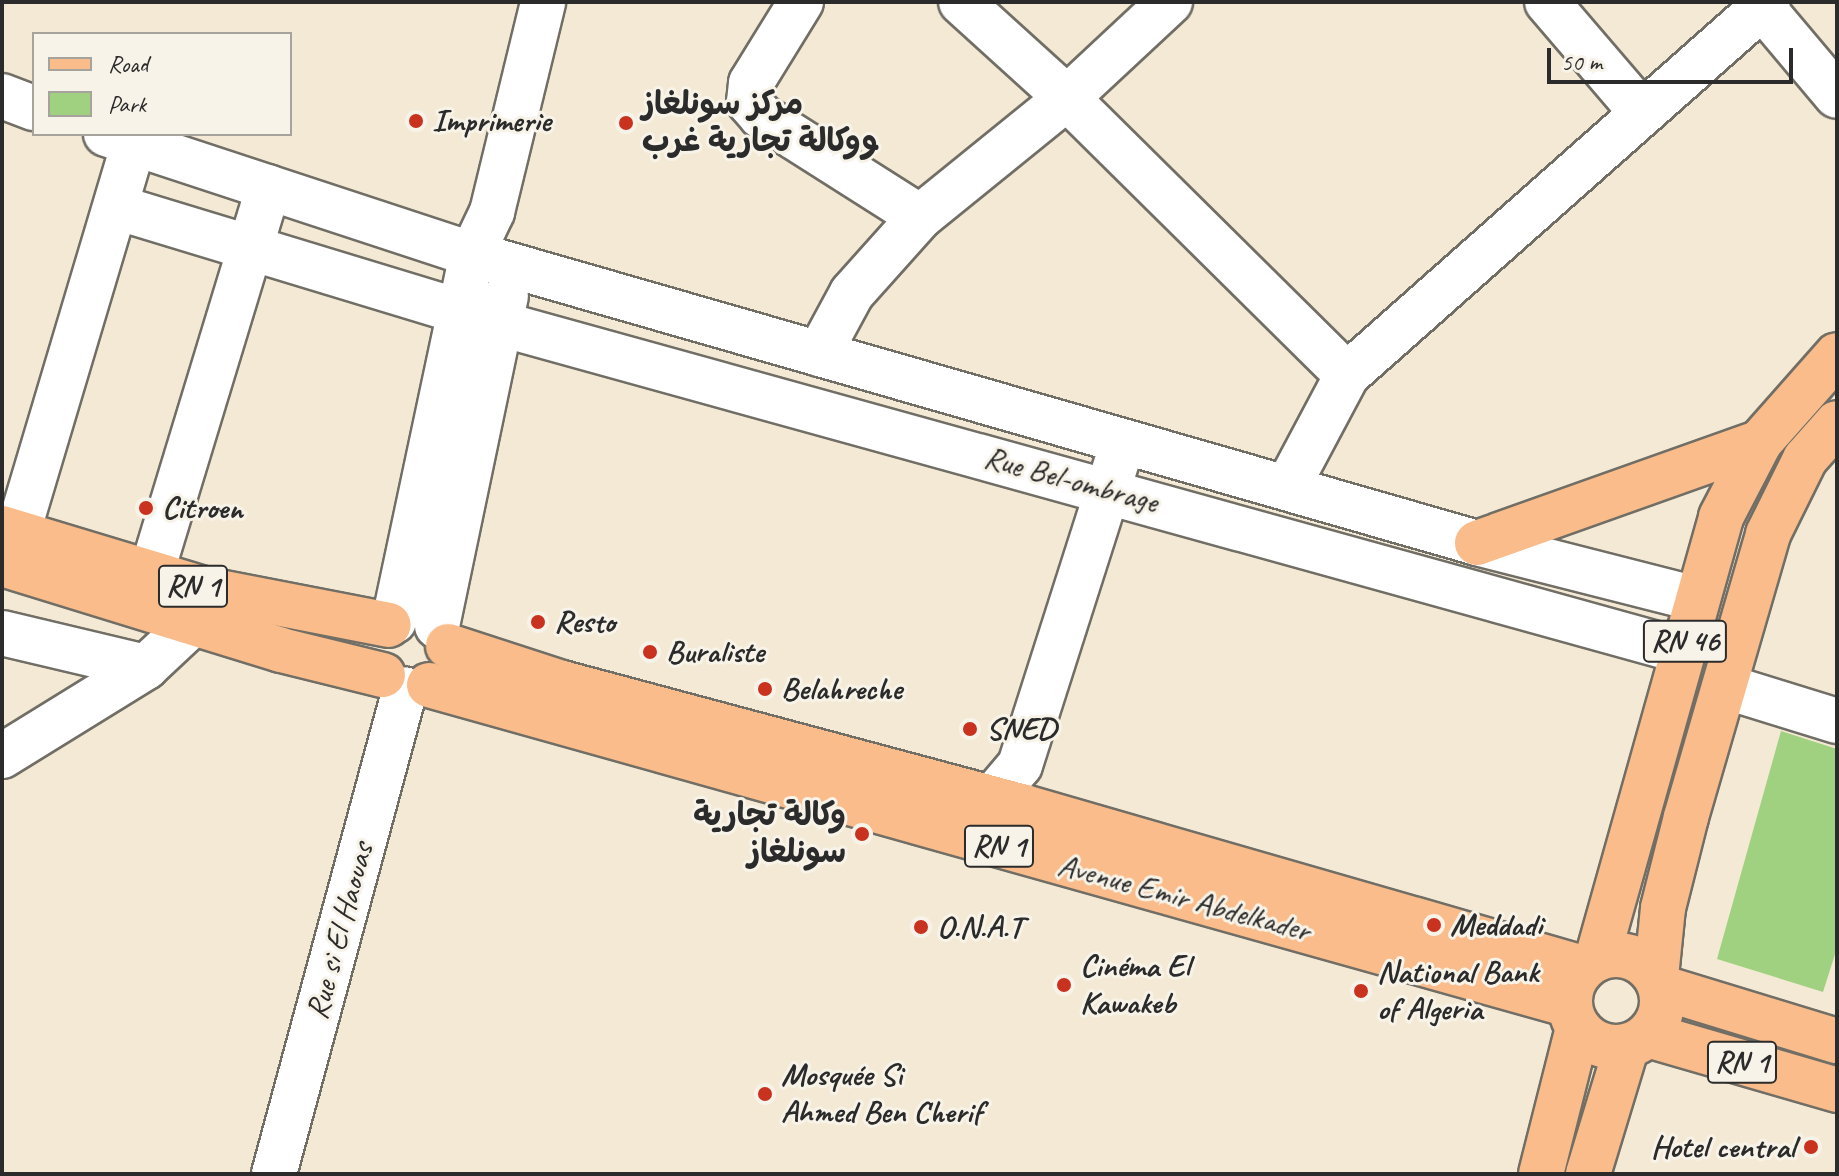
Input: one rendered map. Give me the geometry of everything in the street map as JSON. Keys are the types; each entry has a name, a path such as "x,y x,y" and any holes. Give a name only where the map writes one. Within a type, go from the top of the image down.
{"main road":[{"name":"RN 46","path":"1541,1174 1582,990 1721,517 1760,442 1837,355"},
{"name":"RN 46","path":"1658,982 1663,908 1768,534 1805,459 1837,423"},
{"path":"1477,543 1760,442"},
{"name":"Avenue Emir Abdelkader","path":"7,541 152,571 198,606 392,623"},
{"name":"Avenue Emir Abdelkader","path":"7,541 198,606 406,683 995,845 1582,990"},
{"path":"417,616 443,636 445,669 406,683 377,644 392,623 417,616"},
{"name":"Avenue Emir Abdelkader","path":"443,636 562,683 1012,790 1582,990"},
{"path":"1588,1174 1637,1040 1661,1013 1658,982 1630,957 1582,990 1600,1045 1637,1040"},
{"name":"RN 1","path":"1658,982 1837,1041"},
{"name":"RN 1","path":"1637,1040 1837,1090"}],"street":[{"path":"443,636 501,324 491,259 492,212 543,2"},
{"path":"801,2 751,83 749,102 761,116 920,217"},
{"path":"961,2 1067,98 1347,375"},
{"path":"819,354 852,293 920,217 1067,98 1170,2"},
{"path":"1547,2 1642,113"},
{"path":"1287,488 1347,375 1765,5 1837,96"},
{"path":"2,96 32,107"},
{"path":"7,541 116,207 120,139"},
{"name":"Rue Bel-ombrage","path":"120,139 491,259 1477,543 1696,599"},
{"path":"152,571 269,187"},
{"name":"Rue Bel-ombrage","path":"116,207 501,324 1682,651"},
{"path":"392,623 460,310 491,259"},
{"path":"995,845 1123,440"},
{"path":"2,756 146,667 198,606"},
{"path":"2,633 146,667"},
{"name":"Rue si El Haouas","path":"274,1174 406,683"},
{"path":"1727,687 1837,721"}],"green space":[{"path":"1781,731 1837,749 1837,948 1823,992 1717,959"}],"place":[{"name":"Imprimerie","path":"416,121"},
{"name":"مركز سونلغاز ووكالة تجارية غرب","path":"626,123"},
{"name":"Citroen","path":"146,508"},
{"name":"Resto","path":"538,622"},
{"name":"Buraliste","path":"650,652"},
{"name":"Belahreche","path":"765,689"},
{"name":"SNED","path":"970,729"},
{"name":"وكالة تجارية سونلغاز","path":"862,834"},
{"name":"Meddadi","path":"1434,925"},
{"name":"O.N.A.T","path":"921,927"},
{"name":"Cinéma El Kawakeb","path":"1064,985"},
{"name":"National Bank of Algeria","path":"1361,991"},
{"name":"Mosquée Si Ahmed Ben Cherif","path":"765,1094"},
{"name":"Hotel central","path":"1811,1147"}]}
